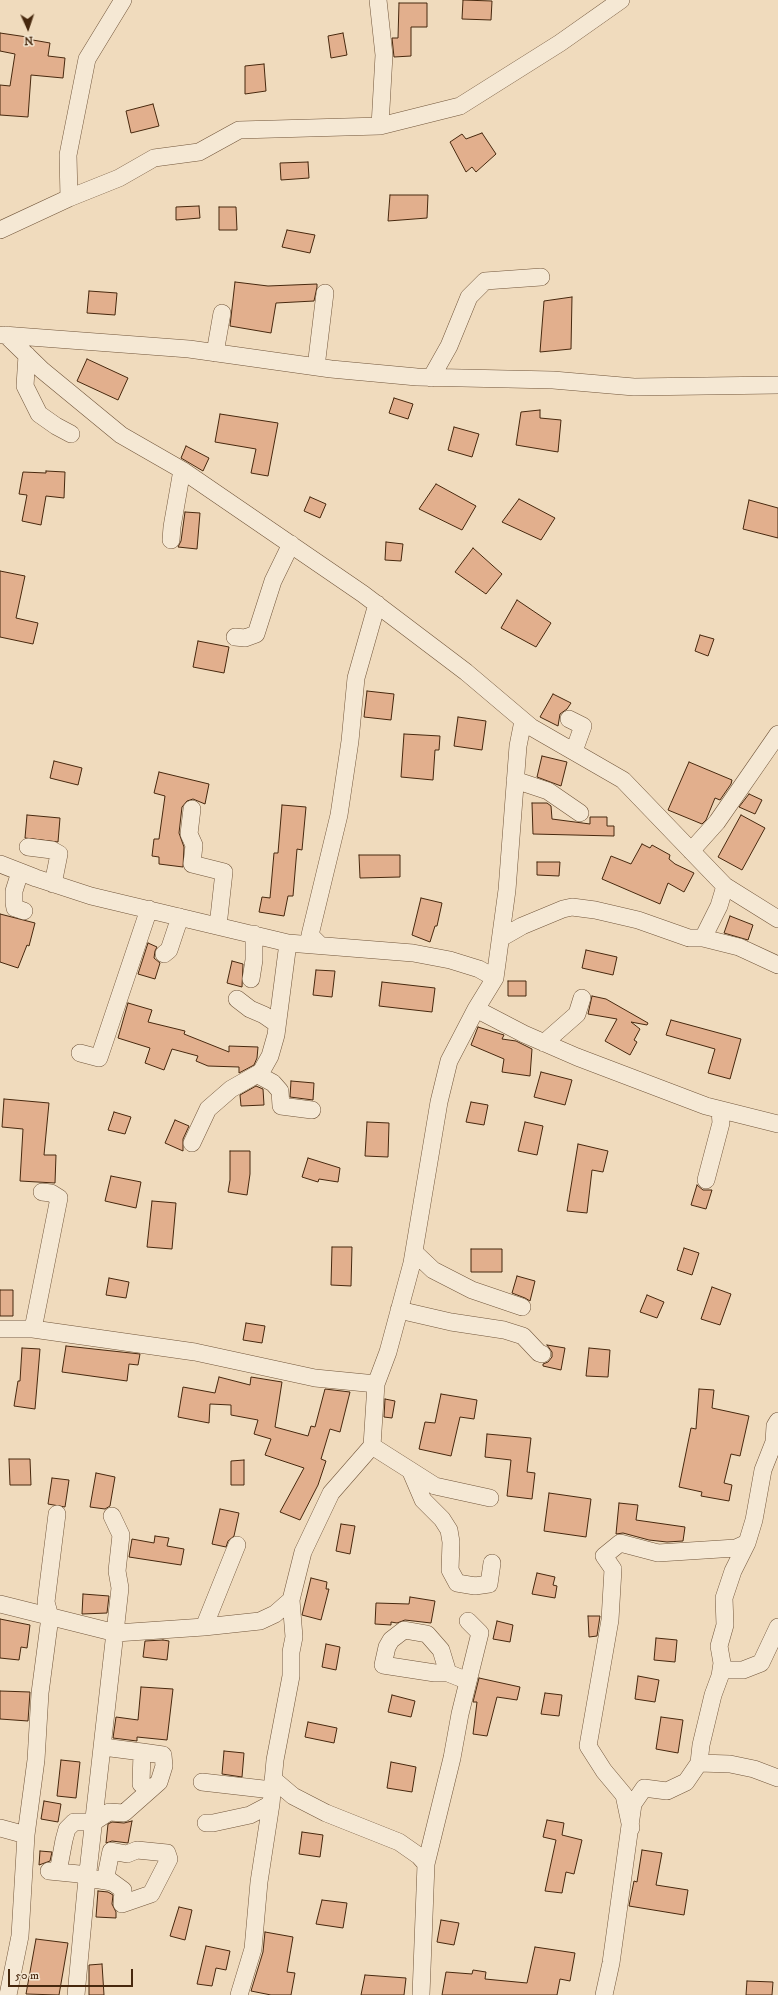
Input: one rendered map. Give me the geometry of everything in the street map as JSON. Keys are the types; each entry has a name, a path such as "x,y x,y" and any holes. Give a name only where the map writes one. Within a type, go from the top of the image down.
{"street":[{"path":"69,198 68,155 87,59 123,0"},
{"path":"378,0 384,54 380,126"},
{"path":"0,230 69,198 119,178 154,158 199,152 239,130 380,126 460,106 560,43 621,0"},
{"path":"431,378 449,346 469,297 485,282 541,277"},
{"path":"316,367 325,293"},
{"path":"215,353 222,313"},
{"path":"3,335 189,349 316,367 431,378 553,380 634,387 778,385"},
{"path":"3,335 121,435 182,470 377,604 466,672 531,727 623,780 725,886 778,919"},
{"path":"27,355 25,386 39,414 71,434"},
{"path":"171,540 182,470"},
{"path":"235,637 245,638 256,634 273,581 291,544"},
{"path":"320,945 310,935 339,815 350,741 356,678 377,604"},
{"path":"569,719 583,726 574,752"},
{"path":"239,1995 253,1949 259,1882 275,1760 291,1676 291,1652 294,1637 291,1600 303,1552 331,1493 372,1446 376,1384 388,1352 414,1252 440,1095 449,1061 476,1009 495,978 507,890 518,746 524,721"},
{"path":"691,851 717,822 778,734"},
{"path":"515,780 548,792 580,813"},
{"path":"192,809 189,834 194,844 192,864 224,872 218,926"},
{"path":"28,847 52,850 59,854 53,884"},
{"path":"0,864 90,896 180,916 288,943 413,953 450,960 479,969 495,978"},
{"path":"20,872 14,891 14,903 15,908 24,911"},
{"path":"703,938 719,906 725,886"},
{"path":"501,938 522,926 563,909 572,907 595,910 638,920 689,938 703,938 739,947 778,965"},
{"path":"80,1054 99,1058 149,909"},
{"path":"164,954 170,950 180,916"},
{"path":"251,978 254,960 254,934"},
{"path":"192,1143 208,1109 231,1089 261,1072 270,1056 277,1024 288,943"},
{"path":"544,1043 577,1014 582,998"},
{"path":"237,999 250,1010 264,1015 277,1024"},
{"path":"476,1009 544,1043 706,1106 778,1124"},
{"path":"261,1072 262,1077 273,1083 280,1091 281,1106 312,1110"},
{"path":"706,1180 721,1123 720,1110"},
{"path":"33,1329 60,1198 51,1193 42,1192"},
{"path":"414,1252 433,1270 472,1290 522,1307"},
{"path":"399,1310 451,1322 504,1330 523,1336 536,1350 542,1354"},
{"path":"0,1329 33,1329 195,1352 315,1378 376,1384"},
{"path":"604,1995 631,1828 633,1804 644,1788 667,1791 686,1782 700,1763 701,1745 721,1670 719,1646 725,1625 724,1598 733,1571 747,1543 754,1520 763,1470 774,1442 775,1426 778,1421"},
{"path":"372,1446 435,1486 490,1498"},
{"path":"411,1472 423,1500 442,1519 449,1530 451,1542 450,1570 458,1583 475,1586 489,1584 492,1563"},
{"path":"8,1995 20,1936 26,1836 36,1760 40,1693 50,1617 46,1602 57,1514"},
{"path":"76,1995 120,1588 117,1571 121,1535 112,1516"},
{"path":"631,1828 624,1794 604,1771 588,1746 610,1620 613,1570 604,1556 620,1543 658,1553 736,1548 747,1543"},
{"path":"204,1627 237,1545"},
{"path":"0,1604 116,1632 204,1627 260,1621 275,1614 291,1600"},
{"path":"421,1995 426,1864 480,1633 468,1621"},
{"path":"721,1670 743,1670 761,1662 778,1627"},
{"path":"448,1673 468,1682"},
{"path":"103,1747 163,1755 164,1766 159,1782 124,1813 109,1812 94,1822 74,1822 67,1830 54,1871 79,1874 88,1878 105,1881"},
{"path":"142,1752 140,1784 150,1790"},
{"path":"700,1763 730,1764 775,1772"},
{"path":"202,1782 272,1791 293,1796 326,1813 399,1842 419,1856 426,1864"},
{"path":"206,1823 213,1824 250,1815 272,1791"},
{"path":"0,1828 26,1836"}],"building":[{"path":"463,0 492,1 491,20 462,19"},
{"path":"399,3 427,3 427,27 411,27 411,56 394,57 392,38 398,38"},
{"path":"0,33 27,37 27,39 50,43 48,56 65,58 63,78 31,75 28,117 0,115 0,85 10,86 15,54 0,51"},
{"path":"343,33 347,55 331,58 328,36"},
{"path":"264,64 266,91 245,94 245,66"},
{"path":"153,104 159,126 131,133 126,111"},
{"path":"482,133 496,154 476,172 472,167 466,172 450,142 462,134 466,139"},
{"path":"308,162 309,178 281,180 280,163"},
{"path":"390,195 428,195 427,218 388,221"},
{"path":"199,206 200,218 176,220 176,207"},
{"path":"219,207 236,207 237,230 219,230"},
{"path":"287,230 315,235 310,253 282,247"},
{"path":"235,282 268,286 317,284 317,287 314,301 276,303 271,333 230,326"},
{"path":"89,291 117,293 115,315 87,313"},
{"path":"572,297 571,349 540,352 544,301"},
{"path":"87,359 128,378 118,400 77,381"},
{"path":"394,398 413,404 408,419 389,413"},
{"path":"540,410 540,418 561,420 558,452 516,445 521,412"},
{"path":"220,414 278,423 268,476 251,473 256,449 215,442"},
{"path":"454,427 479,434 472,457 448,450"},
{"path":"186,446 209,458 203,471 181,458"},
{"path":"46,471 65,472 64,498 46,496 41,525 22,521 27,495 19,494 23,472 46,473"},
{"path":"436,484 476,506 462,530 419,509"},
{"path":"310,497 326,504 320,518 304,511"},
{"path":"519,499 555,518 541,540 502,522"},
{"path":"749,500 778,508 778,538 743,529"},
{"path":"185,512 200,513 197,549 178,547 181,541"},
{"path":"386,542 403,544 401,561 385,560"},
{"path":"473,548 502,574 486,594 455,572"},
{"path":"0,571 25,576 16,618 38,623 33,644 0,637"},
{"path":"517,600 551,623 536,647 501,628"},
{"path":"700,635 714,639 708,656 695,651"},
{"path":"198,641 229,647 224,673 193,667"},
{"path":"367,691 394,694 391,720 364,717"},
{"path":"553,694 571,703 567,709 560,714 558,726 540,717"},
{"path":"458,717 486,721 482,750 454,746"},
{"path":"404,734 440,736 439,750 435,750 433,780 401,777"},
{"path":"542,756 567,762 561,786 537,777"},
{"path":"54,761 82,768 78,785 50,778"},
{"path":"689,762 732,780 731,784 720,800 715,798 706,820 702,824 668,810"},
{"path":"159,772 209,784 205,804 193,799 187,801 182,807 179,833 184,847 183,867 159,864 159,857 152,856 154,839 159,839 165,796 154,793"},
{"path":"749,794 762,800 755,814 739,807"},
{"path":"532,803 547,803 551,806 552,819 590,824 590,817 607,817 607,826 614,826 614,836 533,834"},
{"path":"282,805 306,807 302,850 297,849 293,896 288,896 284,916 259,912 262,897 270,898 274,853 278,853"},
{"path":"27,815 60,818 58,842 25,838"},
{"path":"741,815 765,828 742,870 718,857"},
{"path":"642,844 650,848 652,845 670,855 669,859 675,864 694,873 684,892 668,883 660,904 602,879 611,856 631,864"},
{"path":"359,855 400,855 400,877 360,878"},
{"path":"537,862 560,862 559,876 537,875"},
{"path":"421,898 442,903 437,926 435,926 430,942 412,935"},
{"path":"0,914 35,923 29,946 27,945 18,968 0,962"},
{"path":"730,916 753,925 748,940 724,933"},
{"path":"148,943 157,947 154,958 160,963 155,979 138,974"},
{"path":"586,950 617,957 613,975 582,968"},
{"path":"232,961 243,964 242,987 227,983"},
{"path":"316,970 335,971 332,997 313,995"},
{"path":"508,981 526,981 526,996 508,996"},
{"path":"382,982 435,988 432,1012 379,1006"},
{"path":"592,996 606,999 648,1023 647,1025 631,1022 640,1029 634,1040 637,1042 630,1055 605,1041 617,1019 588,1014"},
{"path":"128,1003 152,1010 148,1022 185,1031 184,1034 229,1052 229,1046 258,1047 257,1058 254,1065 239,1073 239,1067 208,1066 196,1061 198,1056 172,1049 164,1070 145,1063 150,1048 118,1038"},
{"path":"671,1020 741,1039 730,1079 708,1073 715,1049 666,1035"},
{"path":"478,1027 504,1035 502,1039 516,1041 532,1049 530,1076 502,1072 504,1059 471,1045"},
{"path":"541,1072 572,1080 565,1105 534,1097"},
{"path":"291,1081 314,1083 313,1100 290,1097"},
{"path":"256,1086 263,1089 264,1105 241,1106 240,1095"},
{"path":"4,1099 49,1103 44,1155 56,1155 55,1183 20,1181 23,1129 2,1127"},
{"path":"471,1102 488,1105 484,1125 466,1122"},
{"path":"114,1112 131,1117 125,1134 108,1130"},
{"path":"175,1120 189,1126 183,1139 183,1151 165,1143"},
{"path":"367,1122 389,1123 388,1157 365,1156"},
{"path":"525,1122 543,1126 537,1155 518,1151"},
{"path":"578,1144 608,1151 603,1172 592,1170 587,1213 567,1211"},
{"path":"230,1151 250,1151 250,1174 247,1195 228,1192 230,1180"},
{"path":"308,1158 340,1168 338,1182 319,1179 318,1182 302,1177"},
{"path":"111,1176 141,1182 136,1208 105,1201"},
{"path":"697,1185 703,1190 712,1190 706,1209 691,1205"},
{"path":"152,1201 176,1203 172,1249 147,1247"},
{"path":"332,1247 352,1247 351,1286 331,1285"},
{"path":"684,1248 699,1253 692,1275 677,1270"},
{"path":"471,1249 502,1249 502,1272 471,1272"},
{"path":"517,1276 535,1281 530,1301 512,1293"},
{"path":"109,1278 129,1282 126,1298 106,1295"},
{"path":"712,1287 731,1294 720,1325 701,1319"},
{"path":"0,1290 13,1290 13,1316 0,1316"},
{"path":"647,1295 664,1302 657,1318 640,1312"},
{"path":"246,1323 265,1326 262,1343 243,1340"},
{"path":"547,1345 565,1348 561,1370 543,1366 543,1364 548,1362 552,1357 552,1352"},
{"path":"66,1346 140,1354 138,1365 129,1364 127,1381 62,1372"},
{"path":"22,1348 40,1349 35,1409 14,1406 18,1381 20,1381"},
{"path":"589,1348 610,1350 608,1377 586,1376"},
{"path":"219,1377 250,1385 251,1377 282,1382 275,1427 308,1436 311,1426 315,1427 325,1389 350,1392 340,1432 330,1429 321,1459 326,1461 318,1485 300,1520 280,1512 304,1468 265,1455 271,1439 254,1434 258,1420 231,1415 231,1405 210,1404 209,1423 178,1417 183,1387 215,1393"},
{"path":"699,1389 714,1390 712,1408 749,1416 740,1456 731,1454 724,1483 732,1485 729,1501 701,1496 702,1492 679,1487 691,1428 696,1429"},
{"path":"441,1394 477,1400 474,1419 460,1417 451,1456 419,1449 425,1422 435,1423"},
{"path":"385,1399 395,1401 392,1418 384,1417"},
{"path":"487,1434 531,1438 527,1472 535,1473 532,1499 507,1496 511,1460 485,1457"},
{"path":"9,1459 30,1459 31,1485 10,1485"},
{"path":"244,1460 244,1485 231,1485 231,1461"},
{"path":"96,1473 115,1477 110,1506 105,1509 90,1507"},
{"path":"52,1478 69,1480 65,1507 48,1504"},
{"path":"549,1493 591,1499 586,1537 544,1531"},
{"path":"619,1503 638,1505 636,1520 685,1527 683,1541 667,1542 649,1540 623,1533 616,1534"},
{"path":"220,1509 239,1513 234,1536 228,1541 226,1547 212,1544"},
{"path":"341,1524 355,1526 350,1554 336,1551"},
{"path":"155,1536 169,1538 167,1546 184,1549 181,1565 129,1557 132,1539 154,1543"},
{"path":"537,1573 555,1577 553,1585 557,1586 555,1598 532,1594"},
{"path":"311,1578 327,1582 326,1589 329,1589 321,1620 302,1615"},
{"path":"83,1594 109,1596 107,1613 82,1614"},
{"path":"410,1597 435,1601 431,1623 405,1620 397,1623 391,1622 391,1625 375,1624 376,1603 409,1604"},
{"path":"588,1616 600,1616 597,1636 589,1637"},
{"path":"0,1619 30,1625 27,1648 21,1647 19,1660 0,1658"},
{"path":"497,1621 513,1625 510,1642 493,1639"},
{"path":"656,1638 677,1640 675,1662 654,1660"},
{"path":"145,1641 169,1641 167,1660 143,1657"},
{"path":"326,1644 340,1647 336,1670 322,1667"},
{"path":"638,1676 659,1680 655,1702 635,1699"},
{"path":"479,1678 520,1687 517,1700 497,1697 487,1736 473,1734 477,1702 473,1702"},
{"path":"141,1687 173,1689 167,1740 137,1737 137,1741 113,1738 116,1717 138,1720"},
{"path":"0,1691 30,1692 28,1721 0,1719"},
{"path":"545,1693 562,1695 559,1716 541,1714"},
{"path":"392,1695 415,1701 411,1717 388,1712"},
{"path":"661,1717 683,1720 678,1753 656,1749"},
{"path":"308,1722 337,1728 334,1743 305,1737"},
{"path":"224,1751 244,1753 242,1777 222,1774"},
{"path":"61,1760 80,1762 76,1798 57,1796"},
{"path":"391,1762 416,1767 412,1792 387,1788"},
{"path":"44,1801 61,1804 58,1822 41,1819"},
{"path":"547,1820 564,1823 562,1835 582,1840 574,1874 566,1872 562,1893 545,1891 556,1840 543,1837"},
{"path":"132,1821 128,1843 112,1841 106,1843 108,1824 112,1822 124,1823"},
{"path":"302,1832 323,1835 320,1857 299,1854"},
{"path":"642,1850 662,1853 656,1885 688,1890 684,1915 629,1906 634,1881 637,1882"},
{"path":"40,1851 52,1852 50,1861 39,1865"},
{"path":"98,1891 108,1892 113,1895 112,1904 116,1912 116,1918 96,1917"},
{"path":"322,1900 347,1903 343,1928 316,1924"},
{"path":"179,1907 192,1910 185,1940 170,1936"},
{"path":"441,1920 459,1923 454,1945 437,1942"},
{"path":"265,1932 293,1937 287,1972 295,1973 291,1995 271,1995 251,1991 263,1952"},
{"path":"36,1939 68,1943 59,1995 26,1994"},
{"path":"206,1946 230,1951 226,1970 216,1968 212,1986 197,1984"},
{"path":"535,1947 575,1953 570,1981 560,1979 557,1995 442,1995 446,1972 472,1974 473,1970 486,1972 485,1979 527,1983"},
{"path":"102,1964 104,1995 89,1995 89,1965"},
{"path":"365,1975 406,1978 404,1995 361,1995"},
{"path":"747,1981 773,1982 772,1995 746,1995"}]}
